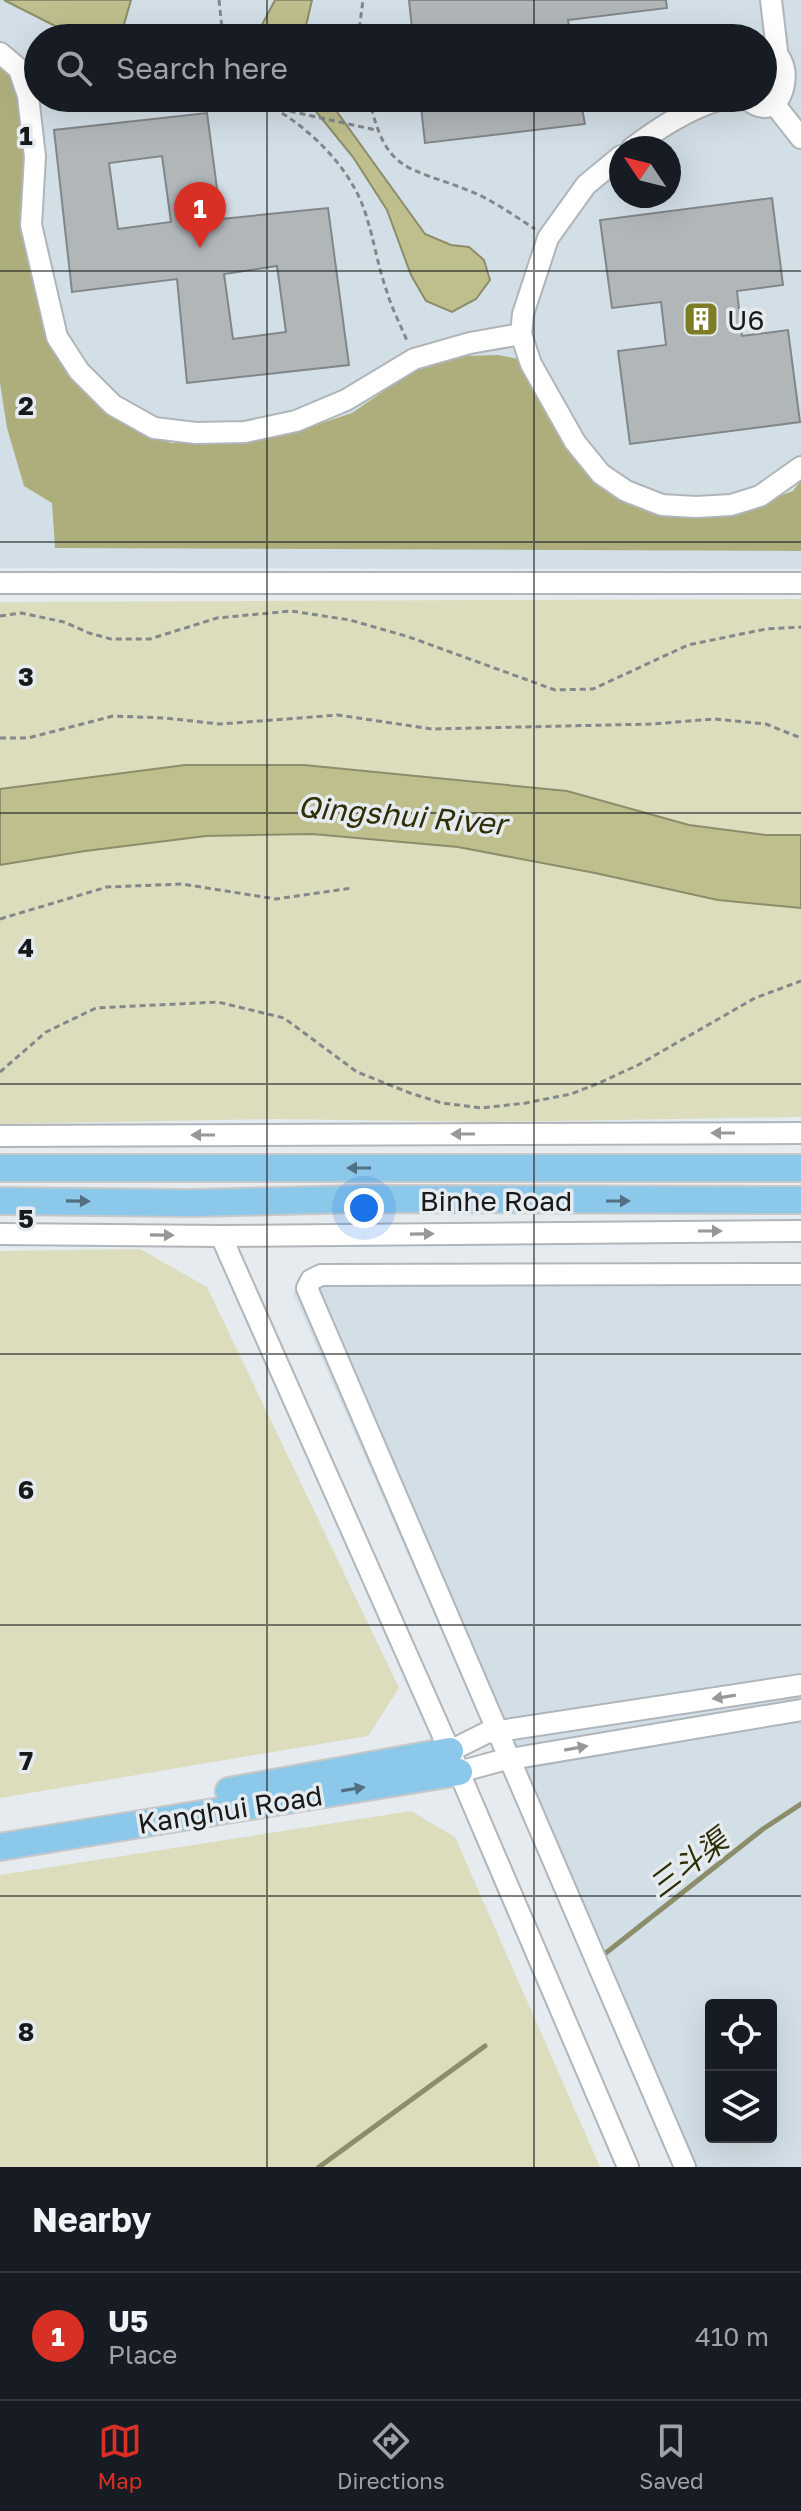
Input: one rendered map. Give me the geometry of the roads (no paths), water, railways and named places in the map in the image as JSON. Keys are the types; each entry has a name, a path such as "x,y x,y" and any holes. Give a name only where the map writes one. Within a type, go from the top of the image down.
{"main road":[{"name":"Binhe Road","path":"0,1168 801,1168"},
{"name":"Binhe Road","path":"0,1201 801,1200"},
{"name":"Kanghui Road","path":"0,1828 236,1790 454,1761"},
{"name":"Kanghui Road","path":"0,1847 454,1761"}],"street":[{"path":"771,0 771,24"},
{"path":"0,53 19,69 24,84"},
{"path":"777,53 787,57 798,78 793,90 777,104"},
{"path":"777,108 801,138"},
{"path":"30,112 35,157 31,225 57,337 79,371 113,405 154,428 196,433 245,432 296,421 346,400 414,359 470,343 521,334"},
{"path":"650,136 690,112"},
{"path":"609,166 586,185 548,238 523,314 521,334 531,364 575,442 601,474 626,491 662,505 731,505 760,496 801,467"},
{"path":"0,583 801,583"},
{"path":"0,1136 801,1133"},
{"path":"0,1234 221,1236 801,1231"},
{"path":"221,1236 454,1761 628,2167"},
{"path":"685,2167 307,1288 311,1280 321,1275 801,1274"},
{"path":"454,1761 486,1733 801,1685"},
{"path":"454,1761 510,1759 801,1710"}],"water":[{"path":"4,0 131,0 124,24 51,24"},
{"path":"275,0 312,0 306,24 262,24"},
{"path":"316,112 337,112 425,234 451,245 469,247 484,260 490,280 476,299 452,312 426,301 411,275 387,210 353,157"},
{"name":"Qingshui River","path":"185,765 304,765 567,791 689,825 766,835 801,835 801,908 718,900 458,847 312,834 206,836 0,865 0,789"}],"waterway":[{"name":"三斗渠","path":"602,1956 763,1829 801,1804"},
{"name":"三斗渠","path":"319,2167 485,2046"}],"place":[{"name":"U5","path":"200,248"},
{"name":"U6","path":"701,319"}]}
